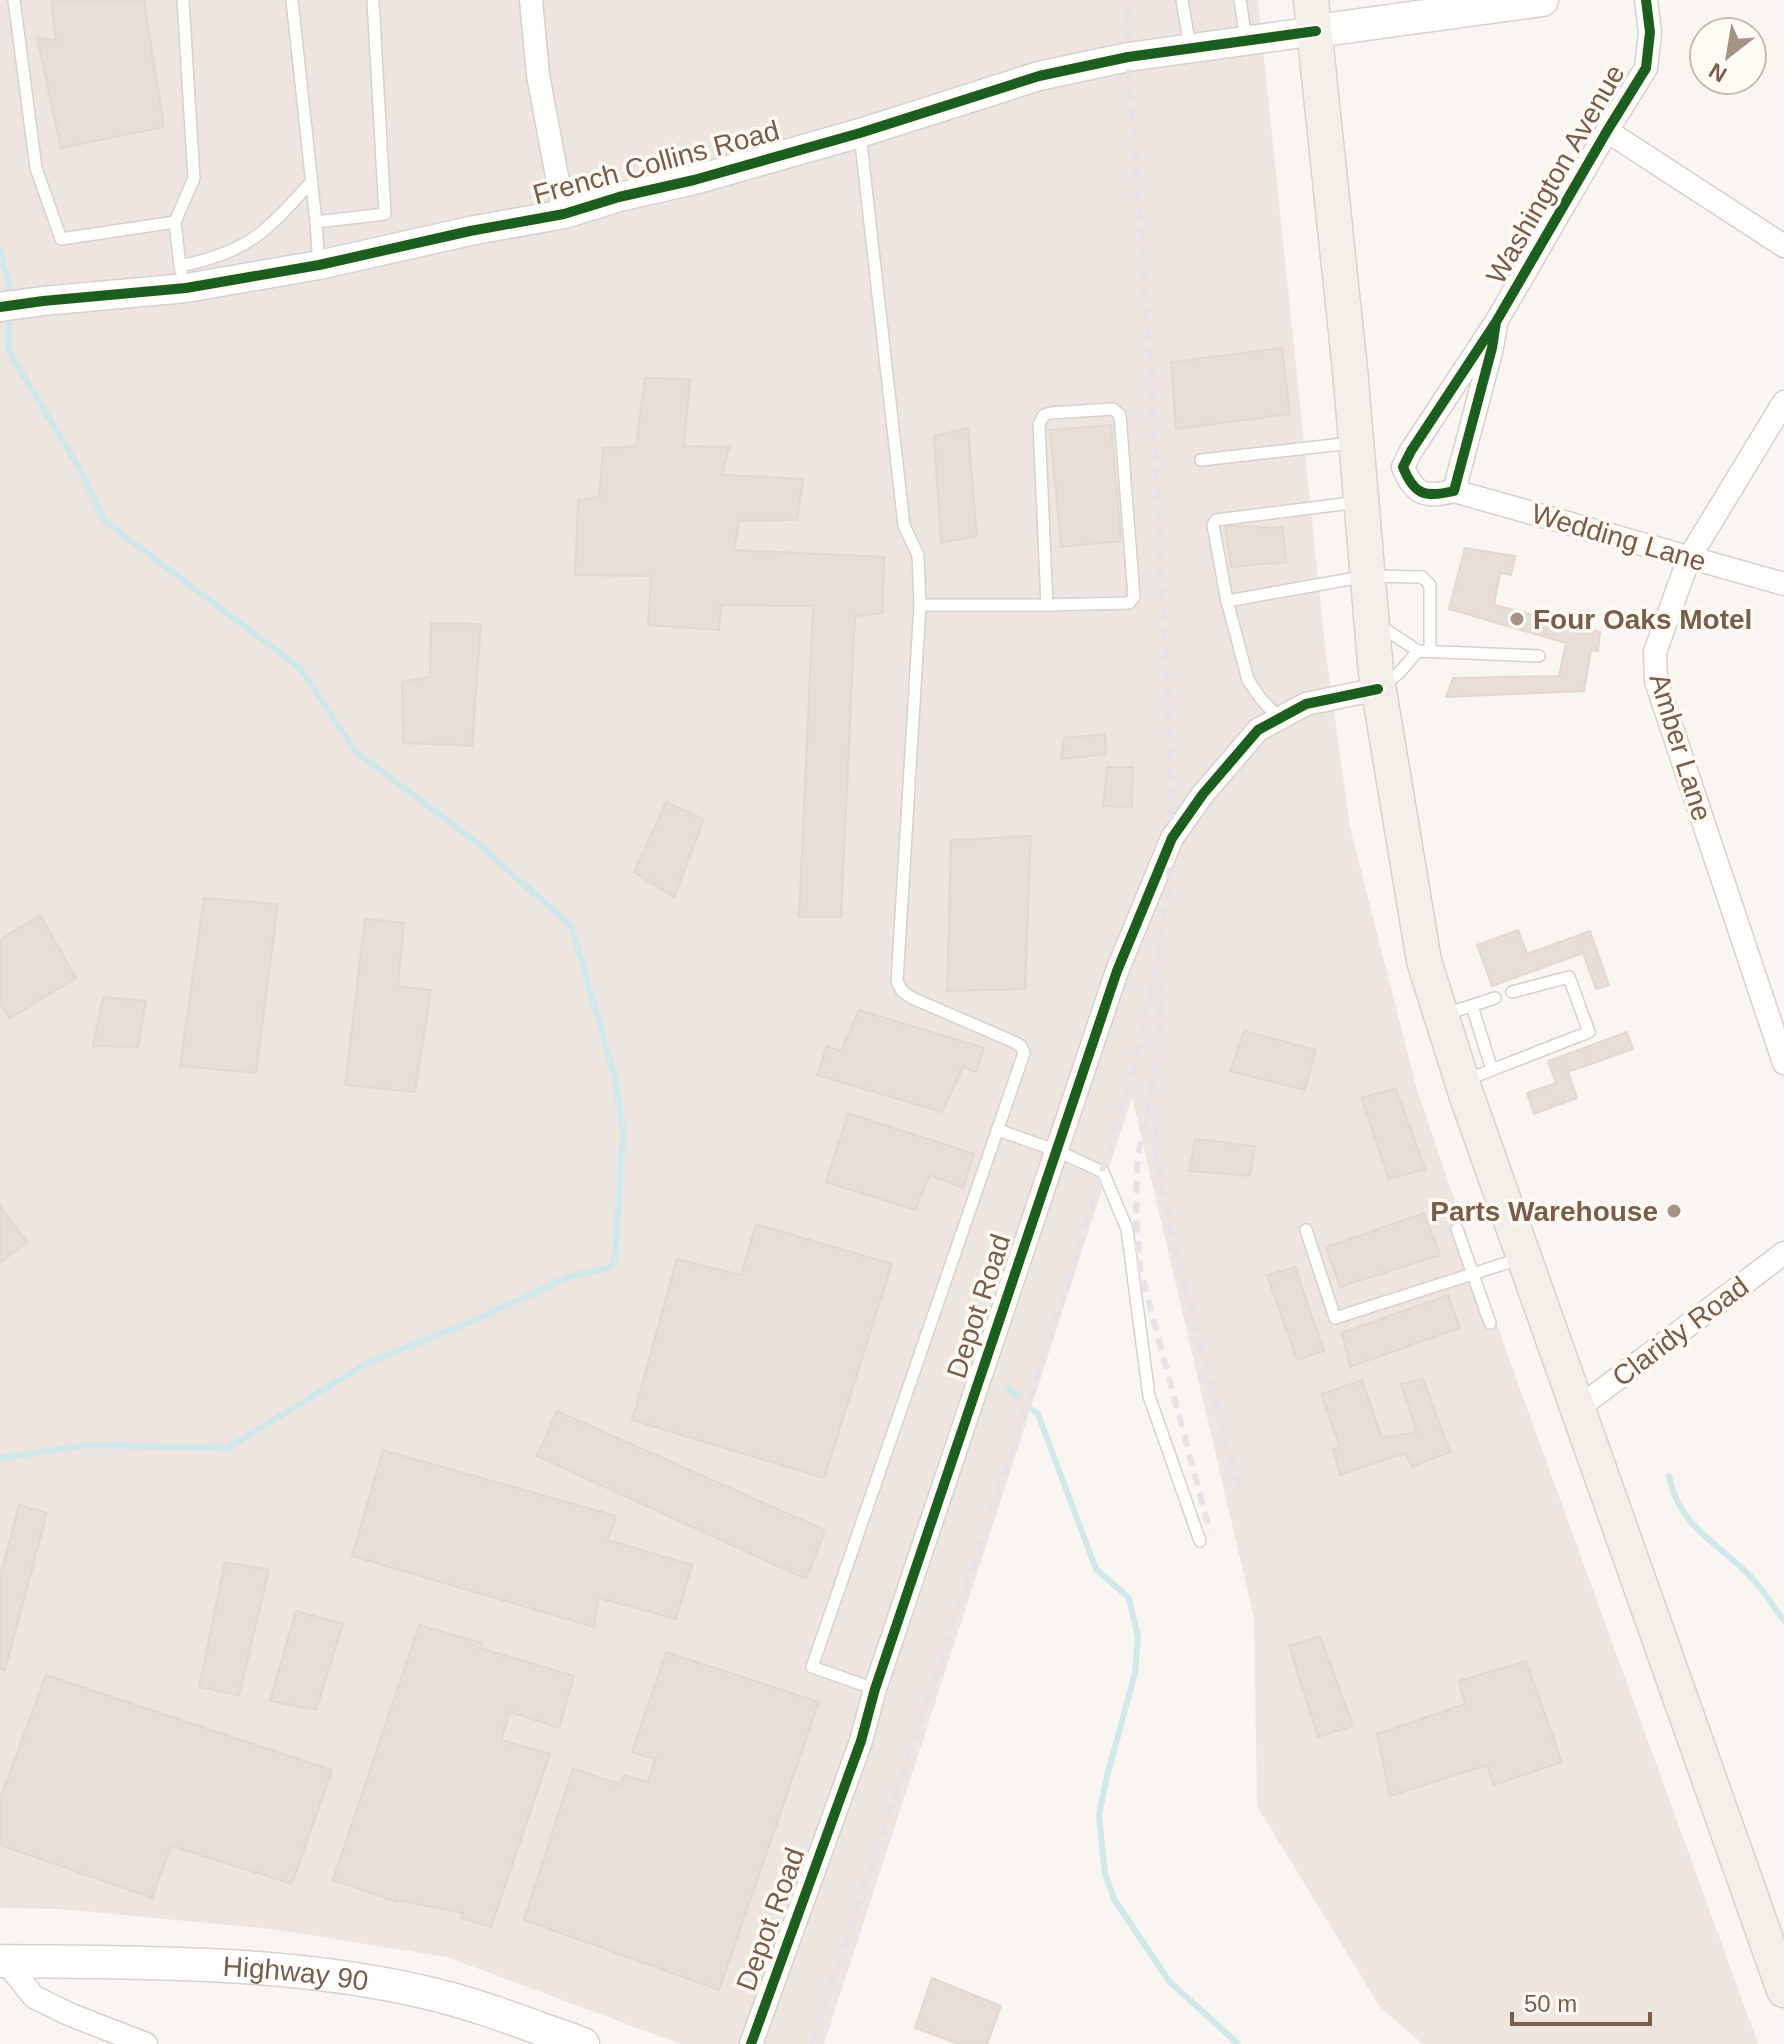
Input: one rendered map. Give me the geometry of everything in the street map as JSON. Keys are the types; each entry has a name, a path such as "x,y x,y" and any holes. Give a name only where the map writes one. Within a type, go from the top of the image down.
{"main road":[{"path":"1542,0 1458,6 1393,15 1314,16 1378,689 1424,961 1457,1011 1477,1076 1523,1257 1784,1990"},
{"name":"Highway 90","path":"3,1961 148,1963 282,1970 434,1994 583,2044"}],"street":[{"path":"531,0 538,75 564,214"},
{"name":"Washington Avenue","path":"1496,322 1454,491 1421,493 1409,484 1403,467 1430,420 1496,322 1646,68 1650,32 1646,0"},
{"name":"French Collins Road","path":"0,307 183,277 319,265 470,231 564,214 860,133 1039,76 1128,57 1246,41 1314,16"},
{"path":"1607,131 1784,246"},
{"name":"Amber Lane","path":"1784,402 1689,558 1655,652 1656,681 1784,1063"},
{"name":"Wedding Lane","path":"1454,491 1784,584"},
{"name":"Depot Road","path":"751,2044 861,1741 875,1689 1117,971 1172,838 1203,794 1258,730 1306,704 1378,689"},
{"name":"Claridy Road","path":"1577,1409 1784,1253"},
{"path":"3,1961 34,1997 146,2044"}],"lane":[{"path":"14,0 36,168 61,239 175,222"},
{"path":"183,0 194,178 175,222 183,277 251,242 312,181"},
{"path":"292,0 319,265"},
{"path":"316,222 385,214 373,0"},
{"path":"1182,0 1190,49"},
{"path":"1240,0 1246,41"},
{"path":"860,133 904,526 918,555 920,605 897,982 902,991 912,998 1021,1046 1024,1053 812,1667 875,1689"},
{"path":"920,605 1047,605 1129,603 1134,597 1123,427 1120,415 1113,409 1051,413 1044,415 1039,424 1047,605"},
{"path":"1201,460 1356,442"},
{"path":"1279,718 1248,680 1227,601 1213,525 1216,520 1361,502"},
{"path":"1227,601 1367,576 1422,577 1430,585 1424,651 1378,689"},
{"path":"1371,621 1424,651 1539,656"},
{"path":"1477,1076 1589,1032 1569,977 1512,992"},
{"path":"1457,1011 1495,998"},
{"path":"998,1130 1055,1150 1103,1172 1127,1229 1149,1396 1200,1541"},
{"path":"1457,1229 1490,1323"},
{"path":"1306,1230 1335,1318 1523,1257"}],"shaded area":[{"path":"0,0 1258,0 1325,646 1350,827 1417,1090 1508,1356 1758,2044 1423,2044 1380,2007 1257,1806 1254,1618 1132,1097 824,2044 680,2044 447,1957 271,1929 59,1909 0,1908"}],"building":[{"path":"51,0 144,0 164,127 61,148 37,38 56,40"},
{"path":"1282,348 1290,414 1176,429 1171,362"},
{"path":"645,378 690,379 684,446 729,447 722,475 803,479 797,520 739,521 734,550 884,557 883,613 855,616 841,917 799,917 813,606 721,605 719,630 648,625 651,576 575,575 578,500 599,497 603,448 636,446"},
{"path":"1111,425 1121,541 1061,547 1050,430"},
{"path":"968,428 977,536 941,543 934,436"},
{"path":"1225,527 1283,528 1286,562 1231,567"},
{"name":"Four Oaks Motel","path":"1465,548 1515,556 1511,575 1500,573 1494,605 1600,632 1598,651 1591,650 1584,691 1446,697 1453,678 1559,676 1566,643 1449,609"},
{"path":"431,623 481,624 472,746 403,743 402,682 430,677"},
{"path":"1105,734 1106,754 1061,759 1064,738"},
{"path":"1107,767 1133,767 1132,807 1103,806"},
{"path":"666,802 704,819 674,897 634,872"},
{"path":"1031,836 1025,989 947,991 951,840"},
{"path":"204,898 278,904 256,1073 180,1066"},
{"path":"40,915 76,978 10,1018 0,1004 0,940"},
{"path":"365,919 404,923 398,986 431,990 415,1092 345,1085"},
{"path":"1518,930 1527,954 1590,931 1609,985 1596,989 1583,953 1492,986 1477,945"},
{"path":"103,997 146,1001 138,1047 93,1046"},
{"path":"859,1010 984,1048 976,1072 963,1067 942,1112 817,1075 827,1046 841,1051"},
{"path":"1244,1031 1316,1050 1305,1090 1230,1071"},
{"path":"1627,1032 1633,1049 1568,1072 1577,1098 1534,1114 1527,1093 1556,1083 1548,1061"},
{"path":"1396,1088 1425,1169 1389,1179 1361,1098"},
{"path":"848,1113 974,1154 963,1188 930,1175 915,1210 826,1182"},
{"path":"1195,1139 1255,1146 1250,1176 1189,1171"},
{"path":"0,1206 27,1242 0,1263"},
{"path":"1424,1213 1440,1255 1340,1287 1326,1247"},
{"path":"756,1224 892,1264 824,1478 632,1420 677,1259 741,1275"},
{"path":"1295,1267 1324,1351 1297,1360 1267,1275"},
{"path":"1448,1295 1460,1328 1350,1367 1342,1333"},
{"path":"1423,1379 1450,1452 1412,1467 1405,1453 1340,1475 1333,1449 1340,1447 1321,1394 1362,1380 1382,1438 1417,1432 1401,1384"},
{"path":"557,1411 825,1530 806,1579 537,1456"},
{"path":"383,1450 616,1516 608,1540 692,1565 676,1619 599,1598 594,1627 352,1556"},
{"path":"19,1505 47,1513 5,1670 0,1669 0,1577"},
{"path":"225,1562 269,1570 239,1695 199,1687"},
{"path":"296,1611 343,1624 316,1710 270,1701"},
{"path":"419,1625 482,1643 480,1648 574,1676 559,1728 510,1712 501,1740 550,1754 491,1927 461,1918 463,1913 397,1902 333,1880"},
{"path":"1320,1636 1353,1726 1318,1737 1289,1646"},
{"path":"666,1652 819,1702 719,1990 524,1920 573,1768 621,1785 624,1775 648,1782 655,1759 632,1752"},
{"path":"1526,1661 1562,1762 1494,1785 1487,1765 1390,1796 1377,1734 1465,1704 1459,1681"},
{"path":"46,1675 332,1770 292,1884 171,1846 152,1898 0,1845 0,1799"},
{"path":"932,1978 1001,2006 987,2044 959,2044 915,2028"}],"waterway":[{"path":"0,251 10,289"},
{"path":"0,1458 88,1445 227,1448 369,1362 475,1320 568,1277 611,1267 615,1258 623,1131 614,1074 572,927 474,840 355,751 301,669 105,521 78,466 8,350 9,323"},
{"path":"1007,1387 1018,1397"},
{"path":"1033,1410 1038,1414 1096,1569 1129,1598 1138,1637 1135,1673 1099,1815 1105,1874 1114,1899 1169,1981 1238,2044"},
{"path":"1669,1476 1674,1494 1690,1521 1755,1581 1784,1621"}],"railway":[{"path":"811,2044 1051,1336 1135,1064 1158,959 1172,838 1170,741 1151,372 1128,57 1127,0"},
{"path":"1163,983 1155,1070 1137,1160 1136,1218 1140,1269 1210,1532"},
{"path":"1155,1106 1156,1158 1172,1237 1240,1494"}],"cycle path":[{"path":"1496,322 1454,491 1435,494 1422,492 1412,484 1403,467 1411,451 1496,322 1646,68 1650,32 1646,0"},
{"path":"0,307 186,288 319,265 470,231 564,214 860,133 1039,76 1128,57 1316,31"},
{"path":"751,2044 861,1741 875,1689 1117,971 1172,838 1203,794 1258,730 1306,704 1378,689"}],"place":[{"name":"Four Oaks Motel","path":"1517,619"},
{"name":"Parts Warehouse","path":"1674,1211"}]}
